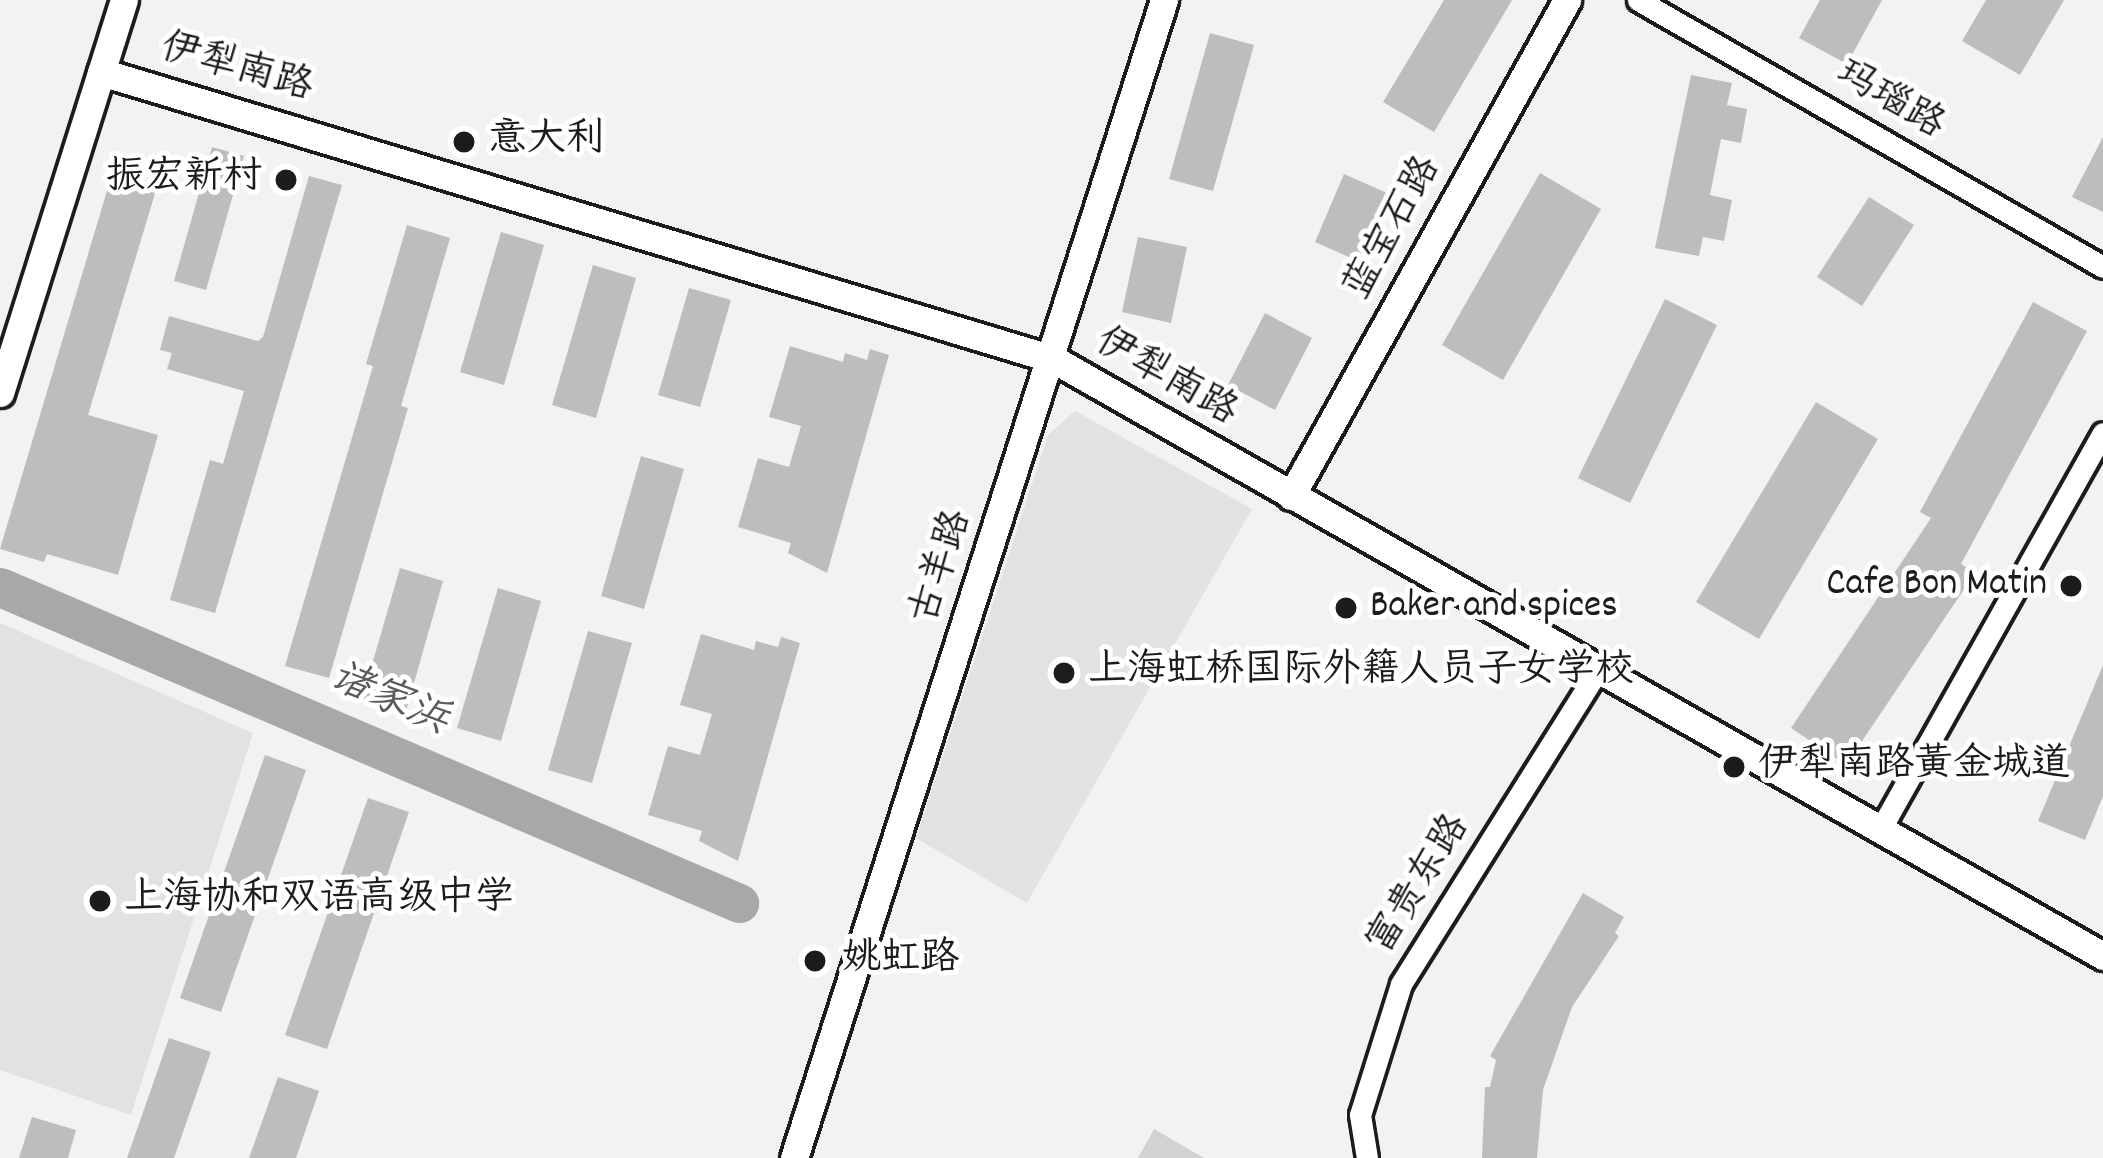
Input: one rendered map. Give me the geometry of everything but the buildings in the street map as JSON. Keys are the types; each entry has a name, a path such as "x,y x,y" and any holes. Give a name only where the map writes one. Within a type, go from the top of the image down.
{"street":[{"path":"0,393 124,0"},
{"name":"古羊路","path":"794,1158 1164,0"},
{"name":"蓝宝石路","path":"1291,496 1568,0"},
{"name":"玛瑙路","path":"1639,0 2103,266"},
{"name":"伊犁南路","path":"100,72 1053,359 2103,956"},
{"path":"1880,830 2103,433"},
{"name":"富贵东路","path":"1366,1158 1360,1115 1401,984 1597,671"}],"shaded area":[{"name":"上海虹桥国际外籍人员子女学校","path":"1075,411 1252,509 1027,903 916,838 1048,435"},
{"name":"上海协和双语高级中学","path":"0,623 253,733 131,1115 0,1070"},
{"path":"1154,1129 1204,1158 1138,1158"}],"waterway":[{"name":"诸家浜","path":"0,587 739,903"}],"place":[{"name":"意大利","path":"464,142"},
{"name":"振宏新村","path":"286,180"},
{"name":"Cafe Bon Matin","path":"2071,586"},
{"name":"Baker and spices","path":"1346,608"},
{"name":"上海虹桥国际外籍人员子女学校","path":"1064,673"},
{"name":"伊犁南路黄金城道","path":"1734,767"},
{"name":"上海协和双语高级中学","path":"100,901"},
{"name":"姚虹路","path":"815,961"}]}
